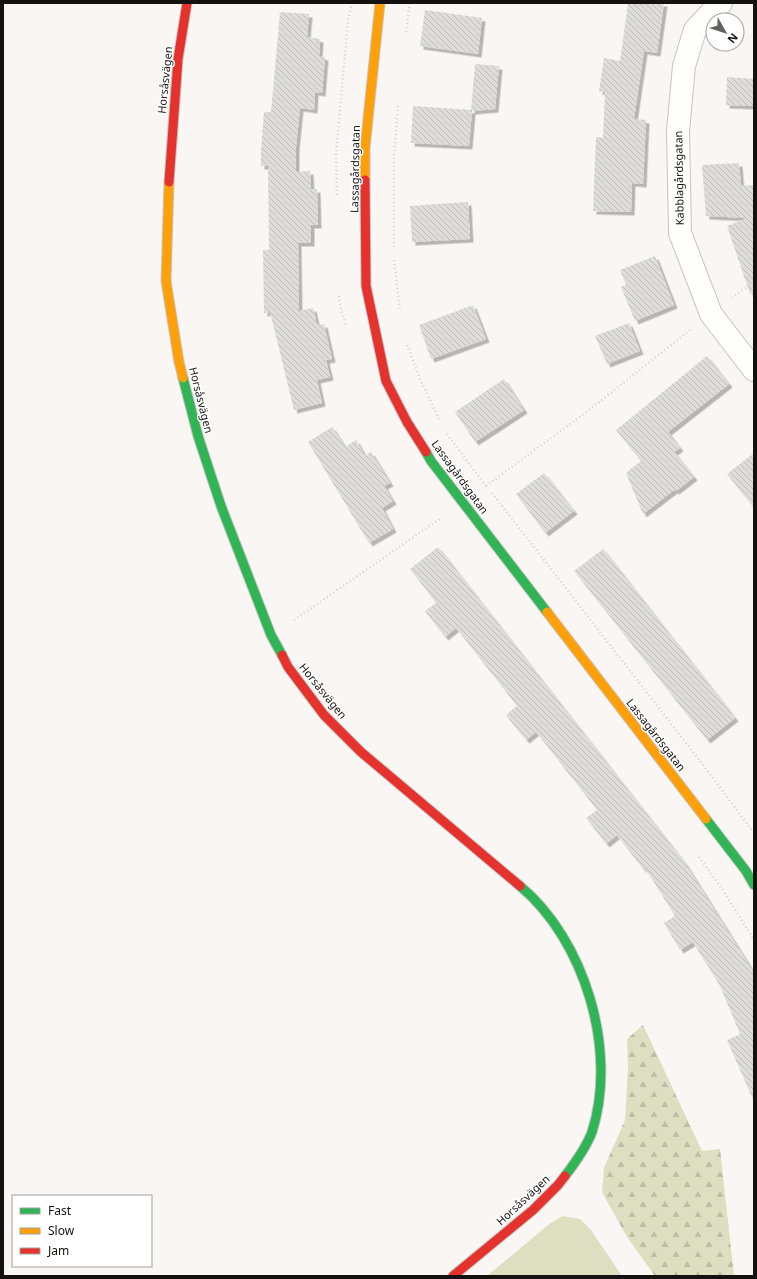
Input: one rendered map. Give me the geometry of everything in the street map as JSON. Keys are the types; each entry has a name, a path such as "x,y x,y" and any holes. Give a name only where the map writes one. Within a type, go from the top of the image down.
{"street":[{"name":"Horsåsvägen","path":"188,3 178,59 170,167 166,281 179,362 198,436 221,506 271,635 288,667 324,716 361,752 523,888 550,917 567,943 583,976 594,1011 600,1048 601,1083 598,1110 590,1134 576,1162 558,1184 533,1210 453,1276"},
{"name":"Lassagårdsgatan","path":"380,3 365,148 366,286 386,381 407,422 431,461 751,874"},
{"name":"Kabblagårdsgatan","path":"722,3 719,4 695,30 684,66 678,131 680,233 710,314 754,370"}],"path":[{"path":"405,38 410,3"},
{"path":"398,104 394,157 394,254 401,316"},
{"path":"271,635 463,503 593,407 710,314 754,282"},
{"path":"405,338 420,379 442,426"},
{"path":"446,432 486,486"},
{"path":"491,492 707,770 751,829 754,830"}],"green space":[{"path":"643,1025 702,1151 720,1149 734,1276 655,1276 627,1237 602,1192 604,1168 625,1120 628,1069 627,1039"},
{"path":"562,1216 580,1219 591,1230 622,1276 487,1276 548,1225"}],"building":[{"path":"628,3 664,3 657,53 644,51 634,119 646,120 643,184 632,183 631,212 593,211 596,137 603,138 605,92 599,91 604,58 620,61"},
{"path":"425,10 482,18 478,54 420,46"},
{"path":"280,12 309,14 307,37 320,39 319,56 325,57 322,93 315,92 314,110 300,108 296,147 296,172 310,171 311,189 317,189 318,225 311,225 311,243 298,243 299,311 313,308 317,325 324,324 332,359 326,360 330,377 317,380 322,403 294,410 270,312 264,313 263,250 269,250 268,166 261,166 261,150 264,112 271,112"},
{"path":"475,64 499,66 495,109 472,111 469,146 411,143 413,106 471,110"},
{"path":"727,77 754,79 754,106 726,105"},
{"path":"739,163 741,186 754,185 754,293 750,294 727,226 747,218 706,216 702,165"},
{"path":"468,202 470,239 412,242 410,206"},
{"path":"655,256 674,305 635,321 621,287 626,285 620,270"},
{"path":"473,305 486,339 431,359 419,325"},
{"path":"629,323 640,351 607,364 595,336"},
{"path":"707,356 729,384 668,432 680,448 674,452 694,477 676,491 674,490 643,514 626,473 641,461 616,430"},
{"path":"504,379 524,410 475,442 455,412"},
{"path":"332,427 345,447 356,440 365,456 371,452 390,483 384,486 393,501 382,508 393,529 369,543 308,442"},
{"path":"754,453 754,508 727,474"},
{"path":"544,473 574,511 545,533 516,494"},
{"path":"438,547 685,863 754,973 754,1102 727,1040 740,1034 720,986 693,942 680,950 664,923 675,916 645,868 643,869 617,835 606,844 586,818 597,810 536,732 526,740 506,715 517,706 456,628 445,637 425,611 436,603 410,569"},
{"path":"603,549 735,718 707,740 574,571"}],"traffic: fast":[{"path":"183,378 198,436 221,506 271,635 282,655"},
{"path":"426,452 431,461 547,612"},
{"path":"706,819 746,871 754,885"},
{"path":"520,886 543,909 562,936 578,966 590,999 598,1033 601,1067 599,1100 592,1132 583,1150 565,1176"}],"traffic: slow":[{"path":"365,180 365,148 380,3"},
{"path":"169,182 166,281 183,378"},
{"path":"547,612 706,819"}],"traffic: jam":[{"path":"169,182 178,59 187,3"},
{"path":"365,180 366,286 386,381 407,422 426,452"},
{"path":"282,655 288,667 324,715 361,752 520,886"},
{"path":"453,1276 533,1210 565,1176"}]}
